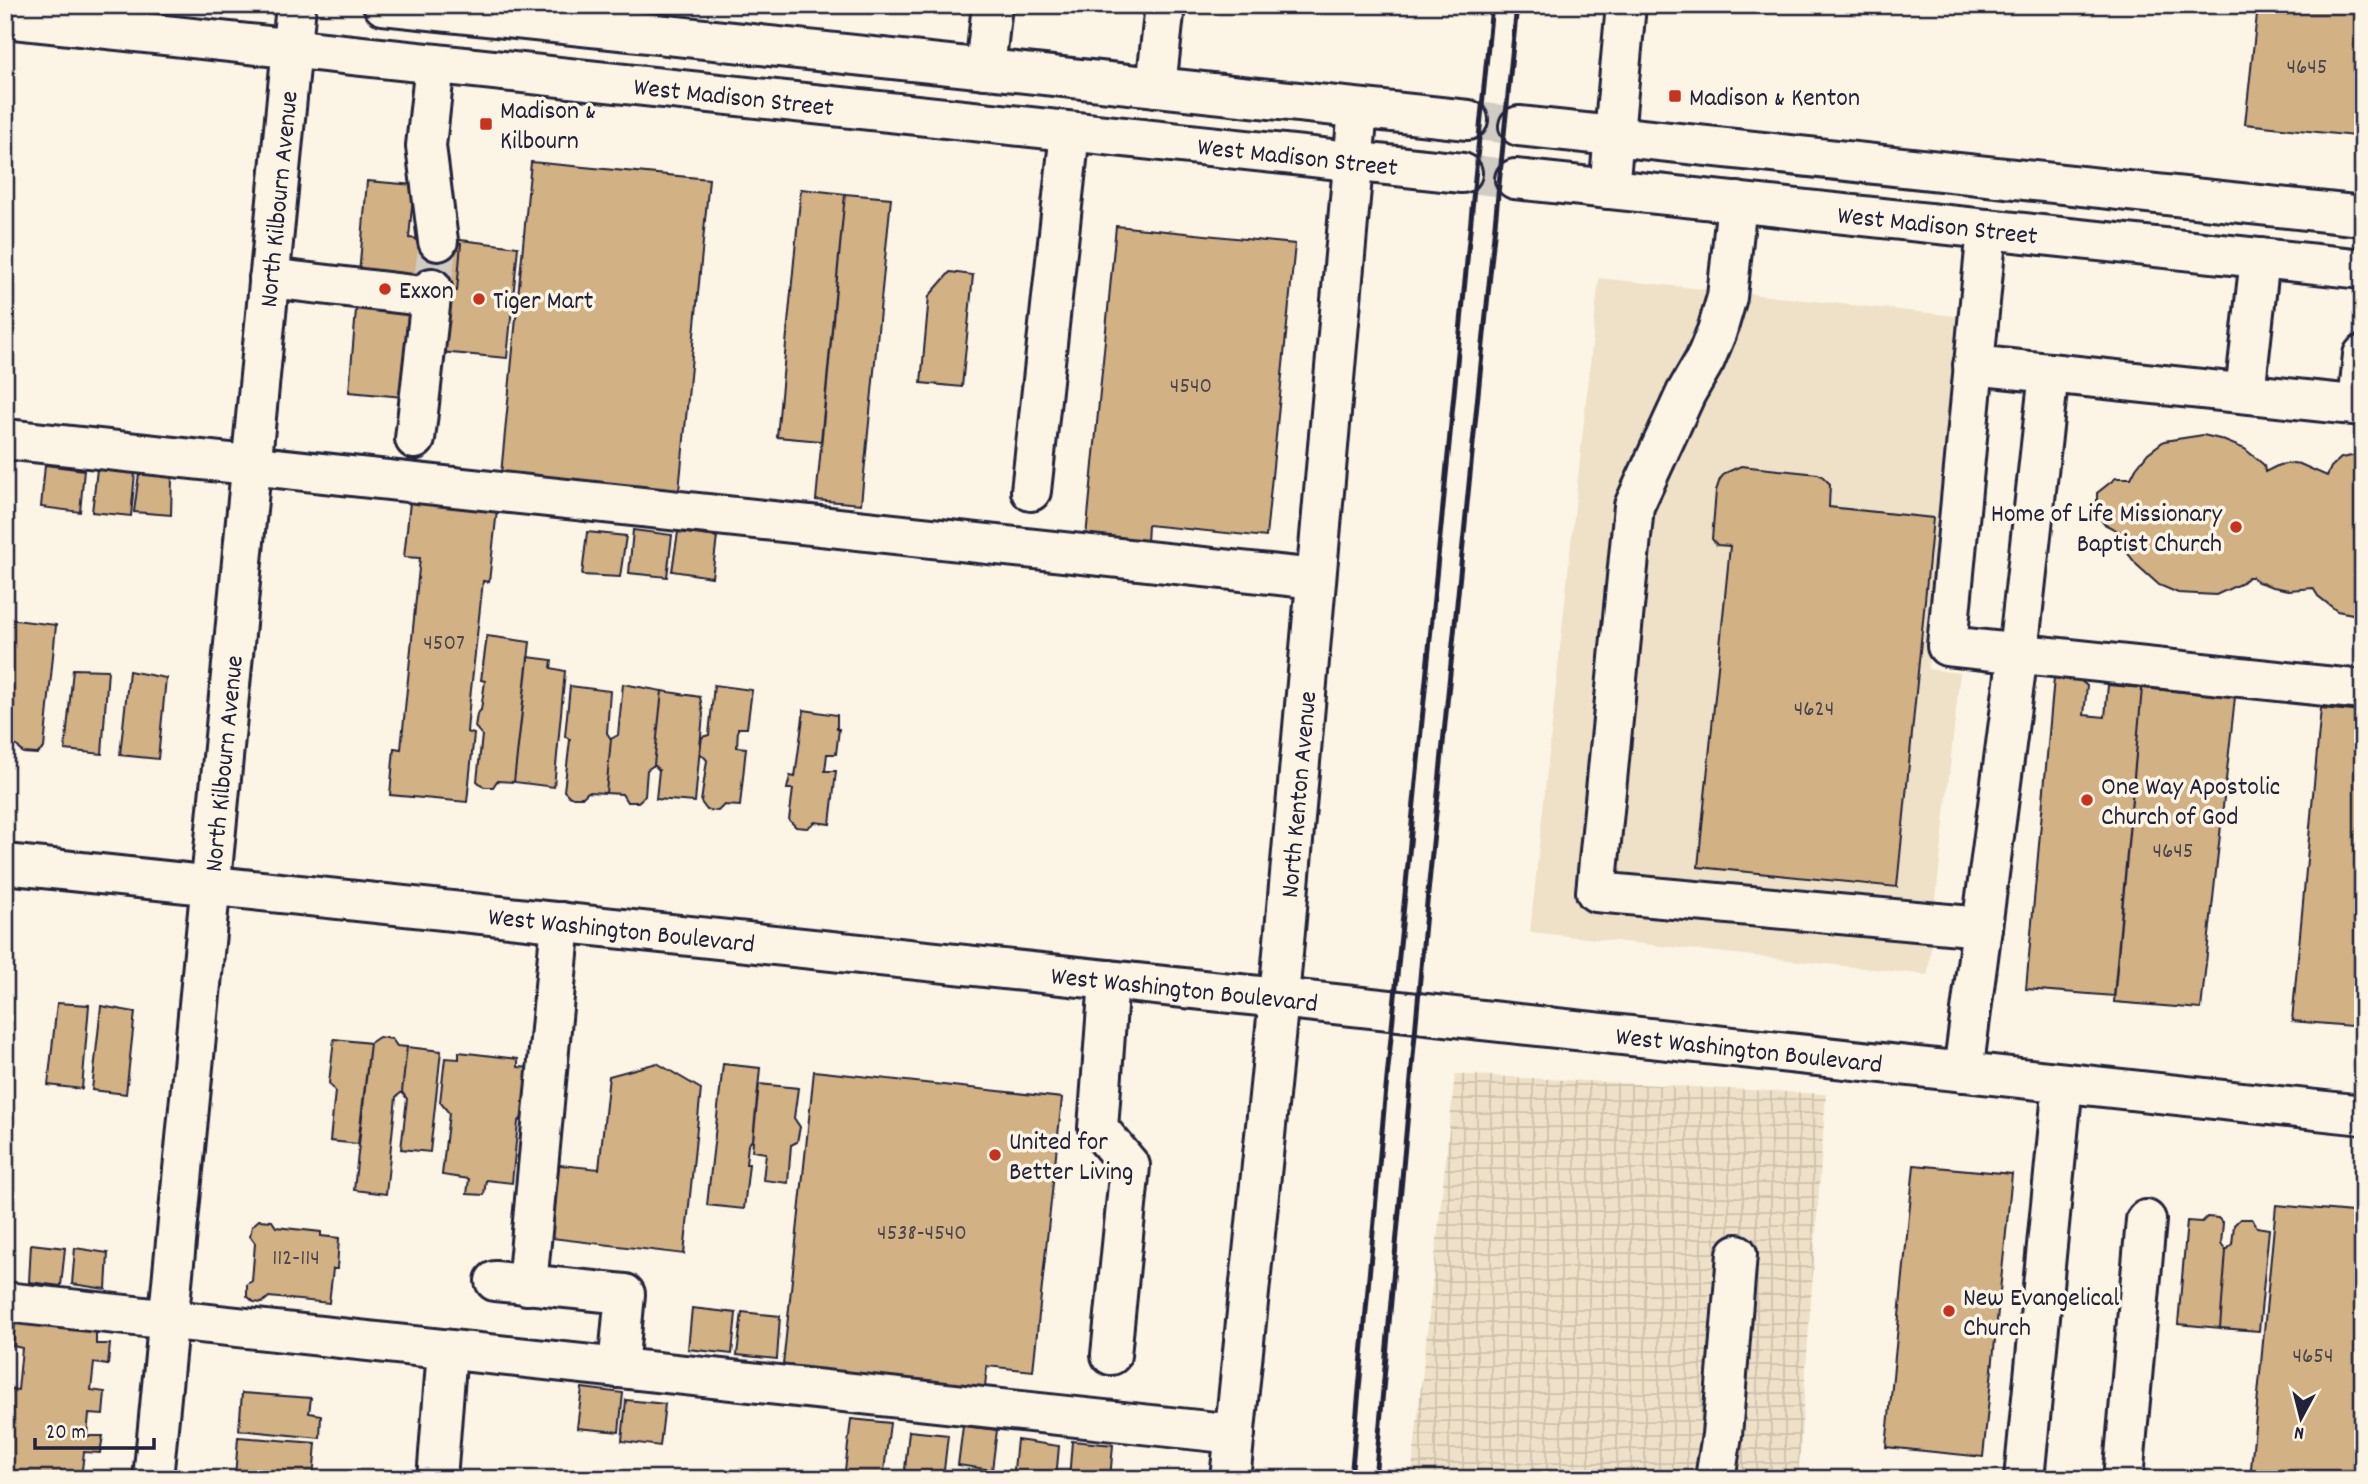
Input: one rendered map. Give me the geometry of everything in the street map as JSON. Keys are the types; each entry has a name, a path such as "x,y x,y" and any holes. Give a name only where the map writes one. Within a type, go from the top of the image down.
{"street":[{"name":"North Kilbourn Avenue","path":"153,1479 296,5"},
{"name":"West Madison Street","path":"383,5 1468,120"},
{"path":"985,69 992,5"},
{"path":"1156,87 1166,5"},
{"path":"1609,189 1626,5"},
{"name":"West Madison Street","path":"5,19 1462,173"},
{"path":"435,64 426,146 438,241"},
{"name":"North Kenton Avenue","path":"1230,1479 1279,998 1358,109"},
{"name":"West Madison Street","path":"1519,126 2363,216"},
{"path":"1031,491 1070,132"},
{"name":"West Madison Street","path":"1515,179 2363,269"},
{"path":"1737,202 1727,297 1717,331 1634,506 1595,892 1982,927"},
{"path":"1987,229 1947,646 2363,690"},
{"path":"2245,393 2260,258"},
{"path":"270,278 432,293 415,439"},
{"path":"1973,365 2360,406 2363,355"},
{"path":"1962,1072 2018,653 2049,373"},
{"path":"5,439 1316,579"},
{"name":"West Washington Boulevard","path":"5,864 2363,1115"},
{"path":"561,922 511,1283 625,1294 618,1368"},
{"path":"1110,980 1098,1128 1130,1166 1111,1355"},
{"path":"2024,1479 2063,1083"},
{"path":"2123,1479 2146,1220"},
{"path":"1715,1479 1722,1435 1737,1254"},
{"path":"5,1302 1235,1434"},
{"path":"437,1479 447,1350"}],"shaded area":[{"path":"1599,278 1966,317 1928,669 1960,673 1928,975 1530,932"},
{"path":"1455,1074 1826,1094 1798,1479 1411,1479"}],"building":[{"path":"2258,5 2363,5 2363,137 2245,124"},
{"path":"531,162 709,179 679,491 501,474"},
{"name":"Exxon","path":"367,181 414,185 409,238 461,243 457,291 432,288 403,397 349,392"},
{"path":"801,189 845,194 821,441 777,437"},
{"path":"845,194 891,198 861,504 816,500"},
{"path":"1116,226 1295,244 1266,537 1148,525 1147,543 1086,537"},
{"name":"Tiger Mart","path":"452,239 518,247 507,358 440,352"},
{"path":"950,272 973,275 962,387 921,383 929,296"},
{"name":"Home of Life Missionary Baptist Church","path":"2203,435 2245,449 2264,465 2265,472 2279,465 2293,463 2327,476 2331,467 2341,458 2363,454 2363,616 2337,611 2318,596 2313,588 2289,590 2258,582 2252,577 2216,595 2178,593 2159,585 2137,565 2126,551 2122,533 2104,524 2097,515 2097,493 2116,478 2131,478 2148,453 2164,441"},
{"path":"45,465 84,470 80,512 41,507"},
{"path":"1741,466 1818,474 1830,484 1829,507 1933,518 1897,887 1698,867 1730,546 1717,545 1712,539 1716,491 1725,473"},
{"path":"97,469 135,473 131,516 92,512"},
{"path":"139,473 172,477 171,515 134,512"},
{"path":"410,502 497,510 489,582 483,581 469,708 467,732 474,734 467,802 390,795 394,748 401,749 420,558 404,557"},
{"path":"633,530 672,535 667,577 629,573"},
{"path":"587,532 626,536 620,577 582,575"},
{"path":"678,532 717,537 712,577 672,571"},
{"path":"7,619 56,625 44,748 37,754 23,753 17,746 5,744"},
{"path":"487,636 530,642 514,782 497,781 493,787 484,787 477,781 482,735 475,727 477,714 481,710 485,681 481,680"},
{"path":"528,657 552,660 551,668 565,671 554,787 514,782"},
{"path":"73,669 108,670 102,754 65,750"},
{"path":"129,671 166,678 158,759 120,755"},
{"path":"2054,678 2080,680 2087,686 2084,715 2105,717 2108,685 2142,688 2114,996 2026,989"},
{"path":"623,684 662,691 654,765 647,770 645,796 638,802 627,802 622,794 606,793 611,739 618,735"},
{"path":"714,685 752,690 747,728 738,728 737,747 746,748 740,806 724,805 718,811 707,810 701,802 707,760 700,753 702,737 709,735"},
{"path":"570,686 610,691 607,733 611,739 606,793 588,792 583,797 570,797 564,791 570,740 565,736"},
{"path":"2142,688 2235,697 2201,1009 2114,1002"},
{"path":"662,691 700,697 703,714 695,802 656,799 659,770 654,765"},
{"path":"2321,708 2363,712 2363,1027 2292,1021"},
{"path":"804,710 837,715 839,729 836,754 827,754 825,771 836,771 830,824 815,822 807,828 796,827 789,820 793,789 787,789 790,776 795,777"},
{"path":"57,1003 89,1005 82,1089 48,1085"},
{"path":"101,1006 135,1012 126,1094 92,1090"},
{"path":"379,1037 392,1039 397,1046 407,1047 402,1092 396,1097 386,1194 354,1190 370,1043"},
{"path":"334,1039 370,1043 358,1144 330,1141 335,1091 329,1083"},
{"path":"407,1047 441,1051 430,1152 401,1149 407,1099 402,1092"},
{"path":"459,1052 518,1059 518,1067 533,1068 528,1112 518,1122 512,1183 486,1180 484,1195 467,1194 469,1179 442,1175 449,1113 440,1102 445,1058 459,1059"},
{"path":"657,1063 701,1089 684,1254 543,1237 551,1164 599,1169 609,1076"},
{"path":"723,1064 760,1068 753,1139 748,1145 746,1164 749,1164 744,1209 707,1205"},
{"path":"814,1071 1062,1098 1033,1371 987,1366 985,1387 783,1365"},
{"path":"759,1084 798,1088 794,1118 800,1127 797,1142 791,1145 788,1183 763,1180 766,1153 752,1151"},
{"name":"New Evangelical Church","path":"1914,1165 2012,1174 1983,1457 1886,1447"},
{"path":"2276,1205 2363,1213 2363,1479 2250,1479"},
{"path":"2207,1217 2218,1218 2223,1223 2221,1244 2226,1251 2220,1328 2178,1324 2187,1221 2202,1222"},
{"path":"2240,1219 2252,1219 2257,1227 2269,1229 2259,1331 2220,1328 2226,1251 2232,1244 2234,1225"},
{"path":"259,1220 272,1221 276,1227 321,1232 321,1236 339,1238 337,1269 333,1269 329,1303 269,1297 262,1303 254,1302 247,1296 247,1284 252,1281 255,1243 250,1236 252,1226"},
{"path":"31,1244 65,1248 61,1286 29,1282"},
{"path":"75,1248 108,1253 106,1289 72,1284"},
{"path":"692,1308 736,1313 732,1354 688,1349"},
{"path":"742,1312 780,1316 777,1359 737,1355"},
{"path":"15,1322 96,1330 96,1344 110,1344 108,1365 94,1363 91,1390 105,1392 103,1415 89,1414 87,1436 103,1436 100,1453 84,1452 81,1479 5,1479 5,1438 10,1389 18,1390 22,1348 13,1346"},
{"path":"582,1388 623,1393 619,1432 577,1428"},
{"path":"242,1393 311,1398 309,1413 321,1415 320,1438 239,1430"},
{"path":"626,1400 665,1404 660,1446 622,1441"},
{"path":"851,1419 890,1423 883,1479 844,1479"},
{"path":"963,1426 997,1430 992,1470 958,1465"},
{"path":"909,1431 948,1435 943,1479 904,1479"},
{"path":"238,1437 316,1443 313,1479 235,1478"},
{"path":"1017,1440 1059,1446 1056,1479 1013,1479"},
{"path":"1072,1441 1113,1445 1110,1479 1069,1479"}],"tunnel":[{"path":"1468,120 1519,126"},
{"path":"1462,173 1515,179"},
{"path":"432,288 438,241"}],"railway":[{"path":"1351,1479 1384,1109 1492,5"},
{"path":"1375,1479 1425,923 1517,5"}],"place":[{"name":"Madison & Kenton","path":"1675,96"},
{"name":"Madison & Kilbourn","path":"486,124"},
{"name":"Exxon","path":"385,289"},
{"name":"Tiger Mart","path":"479,299"},
{"name":"Home of Life Missionary Baptist Church","path":"2236,527"},
{"name":"One Way Apostolic Church of God","path":"2087,800"},
{"name":"United for Better Living","path":"995,1155"},
{"name":"New Evangelical Church","path":"1949,1311"}]}
